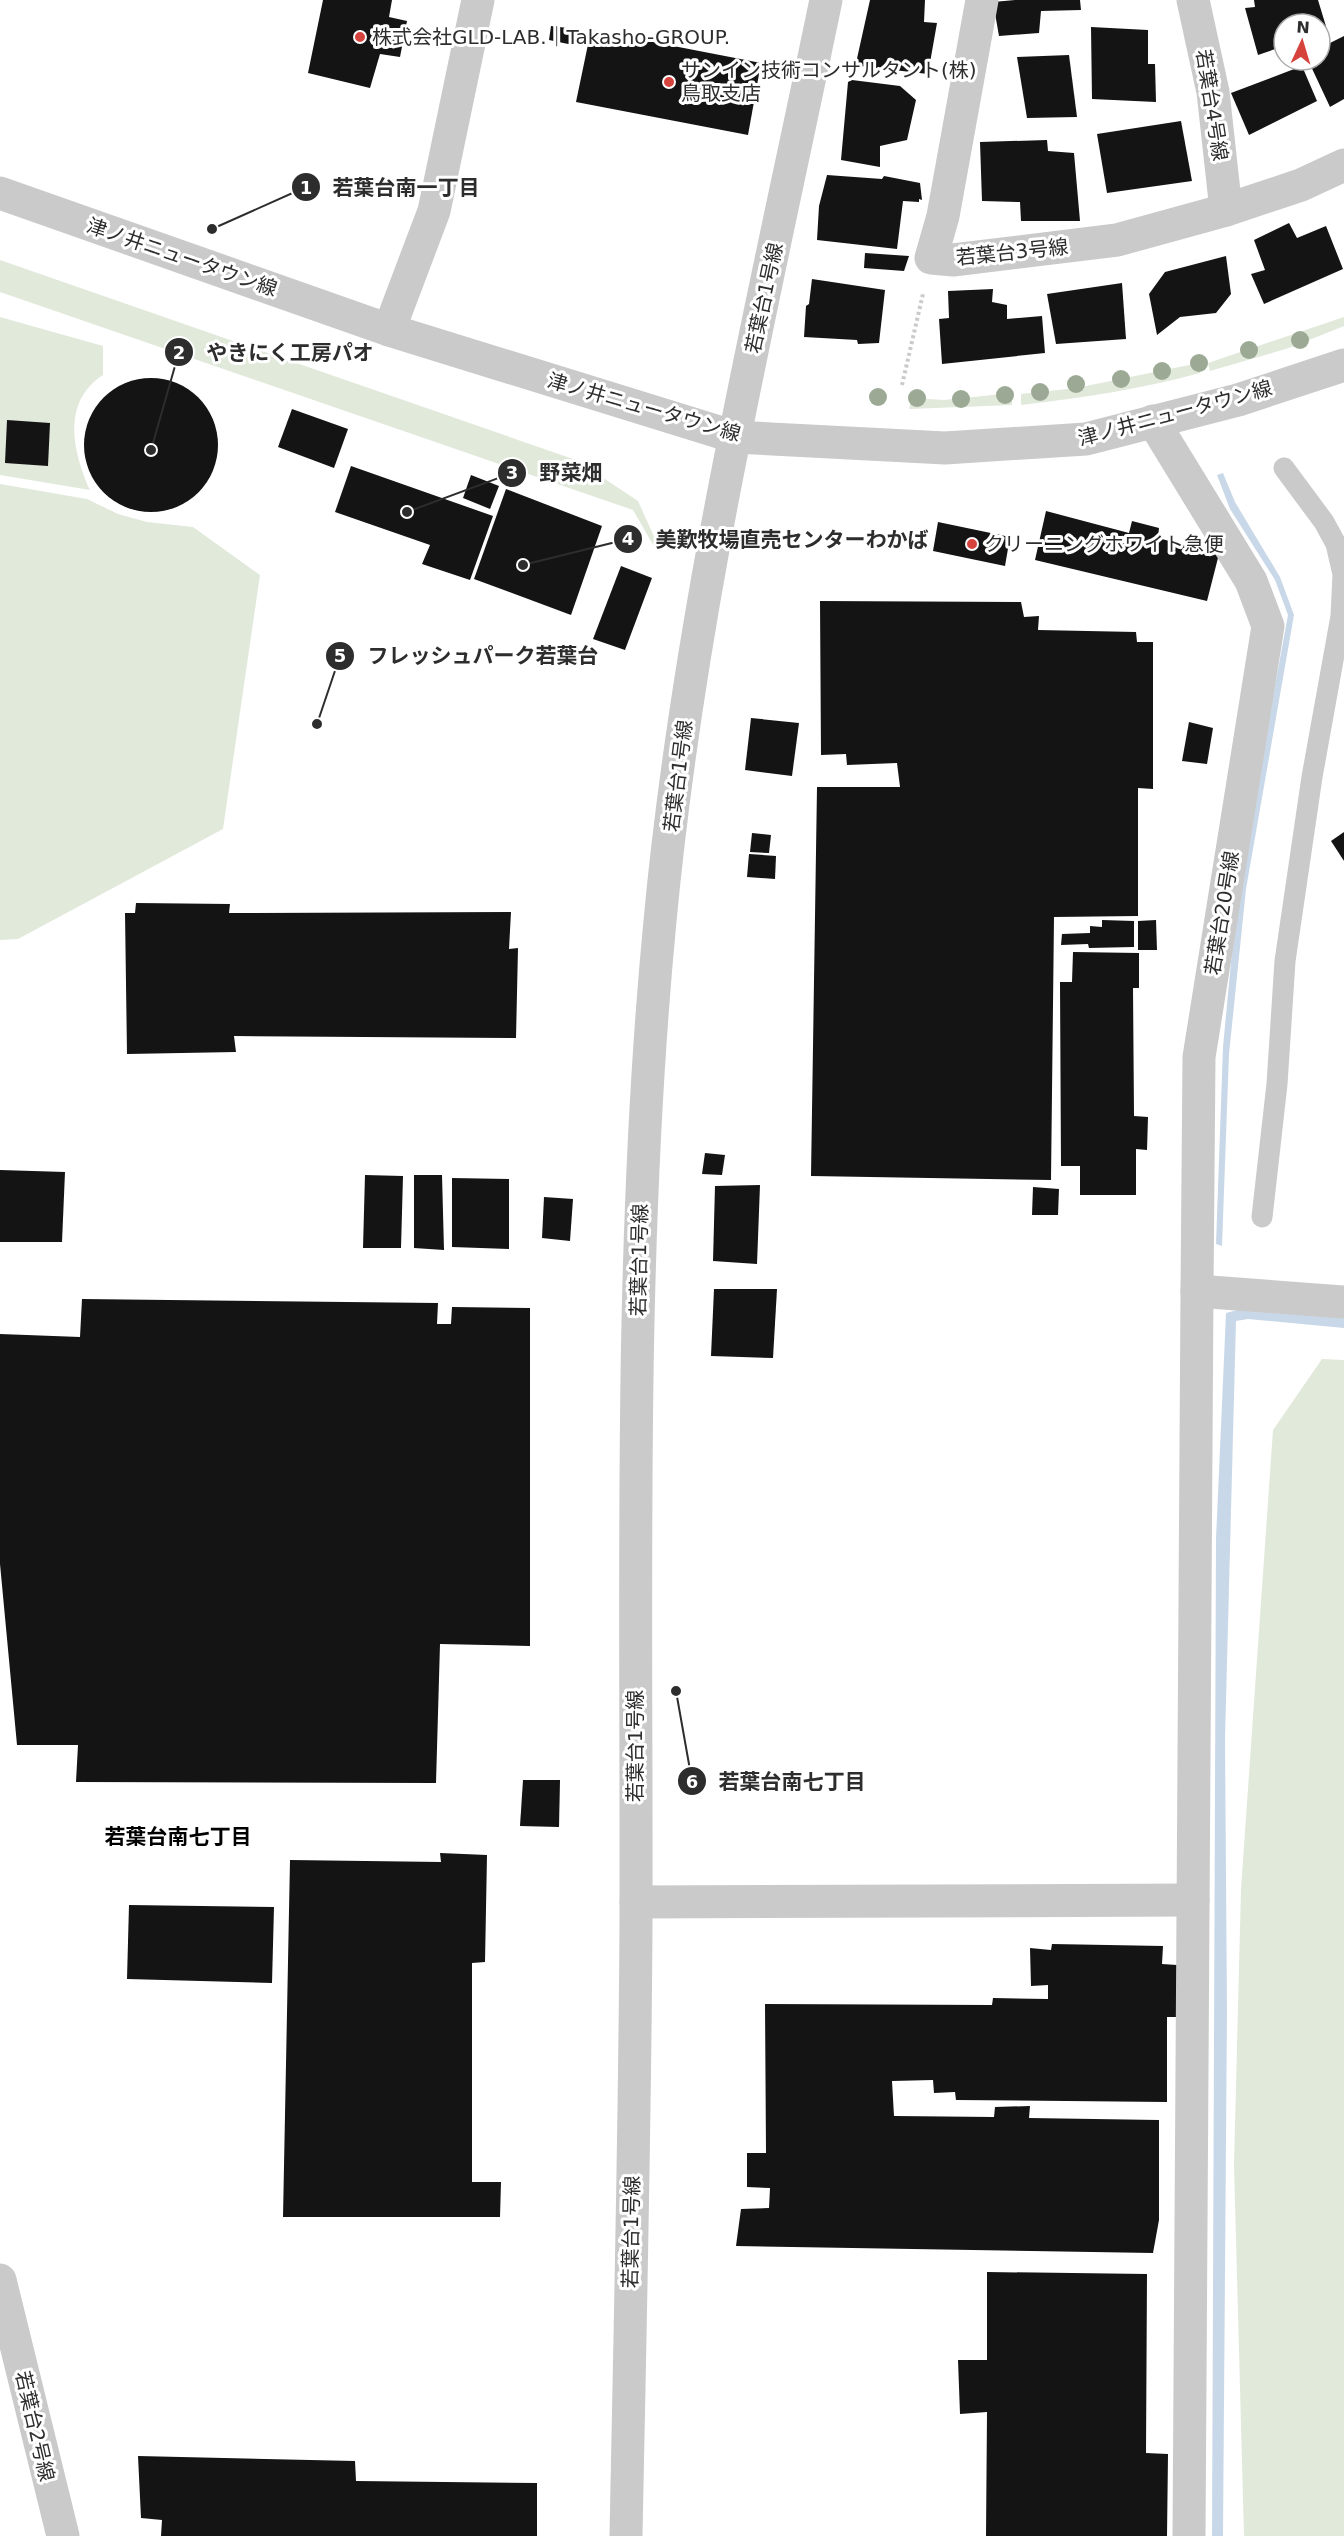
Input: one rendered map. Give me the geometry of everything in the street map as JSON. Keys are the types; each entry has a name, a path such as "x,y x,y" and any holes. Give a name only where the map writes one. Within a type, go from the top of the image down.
{"street":[{"path":"389,330 434,211 478,0"},
{"name":"若葉台1号線","path":"626,2536 636,1902 635,1441 642,1151 660,919 684,719 735,437 826,0"},
{"name":"若葉台3号線","path":"982,0 979,29 943,216 931,258 952,260 1117,240 1226,210 1301,185 1344,165"},
{"name":"若葉台4号線","path":"1193,0 1213,92 1226,210"},
{"name":"津ノ井ニュータウン線","path":"0,193 389,330 735,437 945,448 1086,440 1238,400 1344,366"},
{"name":"若葉台20号線","path":"1153,421 1251,581 1268,626 1199,1057 1189,2536"},
{"path":"1197,1291 1344,1302"},
{"path":"636,1902 1193,1900"},
{"name":"若葉台2号線","path":"0,2280 63,2536"}],"lane":[{"path":"1262,1217 1276,1084 1285,961 1312,777 1341,616 1343,574 1336,544 1284,468"}],"path":[{"path":"902,385 931,258"}],"shaded area":[{"path":"0,260 576,460 638,501 656,541 656,550 633,510 0,292"},
{"path":"0,317 103,346 103,375 90,386 81,399 74,428 79,460 90,490 0,475"},
{"path":"1344,317 1344,326 1289,348 1210,371 1208,363"},
{"path":"1199,363 1200,373 1178,379 1111,392 1021,405 1021,394 1076,388"},
{"path":"1012,393 1012,405 909,409 912,398 944,400"},
{"path":"0,484 87,499 118,514 147,522 193,527 260,575 223,829 18,939 0,940"},
{"path":"1322,1359 1344,1360 1344,2536 1244,2536 1234,2165 1241,1889 1273,1430"}],"water":[{"path":"1223,473 1235,502 1280,577 1294,615 1246,889 1229,1054 1222,1246 1216,1244 1223,1047 1235,920 1249,827 1288,615 1275,580 1230,509 1217,475"},
{"path":"1245,1308 1344,1317 1344,1328 1248,1319 1236,1321 1225,1739 1227,2010 1223,2536 1212,2536 1216,1539 1226,1313"}],"building":[{"name":"株式会社GLD-LAB.｜Takasho-GROUP.","path":"323,0 392,0 389,17 407,21 400,57 380,54 370,88 308,73"},
{"path":"870,0 925,0 924,22 937,23 928,74 859,66 856,63"},
{"path":"1080,0 1081,10 1041,11 1039,33 999,36 993,2"},
{"path":"1254,0 1318,0 1322,12 1272,12 1272,50 1258,55 1245,8 1255,7"},
{"path":"551,26 576,29 573,45 549,40"},
{"path":"1091,27 1148,30 1148,64 1155,64 1156,102 1092,99"},
{"name":"サンイン技術コンサルタント(株) 鳥取支店","path":"591,30 761,63 748,135 576,102"},
{"path":"1344,36 1344,99 1330,107 1314,72 1332,72 1332,42"},
{"path":"1069,55 1077,117 1027,118 1017,57"},
{"path":"1286,72 1305,72 1317,101 1249,135 1231,93"},
{"path":"852,80 900,86 916,100 907,140 880,146 880,167 841,160 848,82"},
{"path":"1181,121 1192,181 1107,193 1097,134"},
{"path":"1047,140 1048,151 1074,153 1080,221 1021,221 1020,202 982,201 980,142"},
{"path":"827,175 882,179 884,176 920,183 922,200 919,199 919,202 903,201 897,249 817,240 819,206"},
{"path":"1289,223 1297,238 1326,226 1343,269 1264,304 1251,274 1265,270 1254,240"},
{"path":"865,253 909,256 904,271 864,268"},
{"path":"1226,256 1231,294 1216,313 1180,317 1157,335 1149,294 1165,272"},
{"path":"812,279 885,290 879,343 858,344 857,340 804,337 806,306 809,304"},
{"path":"1122,283 1126,339 1056,344 1047,294"},
{"path":"993,289 992,302 1007,305 1007,319 1042,316 1045,353 942,364 939,319 949,318 948,291"},
{"path":"151,378 177,383 199,397 213,419 218,445 213,471 199,493 177,507 151,512 125,507 103,493 89,471 84,445 89,419 103,397 125,383"},
{"path":"292,409 348,429 334,468 278,447"},
{"path":"7,420 50,423 48,466 5,463"},
{"path":"351,466 493,516 470,580 422,564 430,545 335,512"},
{"path":"471,475 499,486 490,509 463,498"},
{"path":"506,489 602,526 571,615 474,579"},
{"path":"1046,511 1129,533 1132,521 1159,528 1158,538 1219,554 1207,601 1035,560"},
{"name":"クリーニングホワイト急便","path":"938,522 1010,537 1005,566 933,551"},
{"path":"621,566 652,578 625,650 593,639"},
{"path":"820,601 1021,602 1024,617 1039,616 1038,630 1136,632 1137,642 1153,642 1153,789 1138,788 1138,916 1054,917 1051,1180 811,1176 817,787 900,787 897,763 847,765 846,754 821,755"},
{"path":"751,718 799,723 792,776 745,770"},
{"path":"1189,722 1213,728 1207,764 1182,761"},
{"path":"1344,832 1344,861 1331,841"},
{"path":"752,833 771,835 769,853 750,852"},
{"path":"749,854 776,856 775,879 747,877"},
{"path":"136,903 230,904 229,913 511,912 509,949 518,948 516,1038 234,1036 236,1052 127,1054 125,913 135,913"},
{"path":"1102,920 1134,921 1134,947 1089,948 1088,944 1061,945 1062,934 1090,933 1090,926 1102,927"},
{"path":"1156,920 1157,950 1138,950 1138,921"},
{"path":"1073,952 1139,953 1139,988 1133,988 1134,1116 1148,1117 1147,1150 1136,1149 1136,1195 1080,1195 1080,1166 1061,1166 1060,982 1072,982"},
{"path":"705,1153 725,1155 722,1175 702,1174"},
{"path":"0,1170 65,1172 62,1242 0,1242"},
{"path":"365,1175 403,1176 401,1248 363,1248"},
{"path":"414,1175 442,1175 444,1250 414,1248"},
{"path":"452,1178 509,1179 509,1249 452,1247"},
{"path":"760,1185 757,1264 713,1261 715,1186"},
{"path":"1033,1187 1059,1189 1058,1215 1032,1215"},
{"path":"544,1197 573,1199 570,1241 542,1238"},
{"path":"714,1289 777,1289 773,1358 711,1356"},
{"path":"82,1299 438,1303 437,1324 451,1324 452,1307 530,1308 530,1646 440,1644 436,1783 76,1782 78,1745 17,1745 0,1564 0,1334 80,1337"},
{"path":"523,1780 560,1780 559,1827 520,1826"},
{"path":"440,1853 487,1855 485,1962 472,1963 472,2182 501,2182 500,2217 283,2217 290,1860 441,1862"},
{"path":"129,1905 274,1907 272,1983 127,1979"},
{"path":"1052,1944 1163,1946 1162,1964 1177,1965 1177,2017 1167,2017 1167,2102 956,2100 955,2092 934,2093 933,2080 892,2081 894,2116 994,2117 995,2107 1030,2106 1029,2118 1159,2120 1159,2220 1153,2253 736,2246 741,2209 769,2208 770,2188 747,2187 747,2153 766,2153 765,2004 992,2005 993,1998 1048,1999 1048,1985 1031,1986 1030,1948 1051,1950"},
{"path":"987,2272 1147,2274 1146,2453 1168,2454 1167,2536 986,2536 987,2412 960,2414 958,2360 987,2360"},
{"path":"138,2456 355,2461 356,2481 537,2483 537,2536 161,2536 162,2520 141,2518"}],"place":[{"name":"株式会社GLD-LAB.｜Takasho-GROUP.","path":"360,37"},
{"name":"サンイン技術コンサルタント(株) 鳥取支店","path":"669,82"},
{"name":"若葉台南一丁目","path":"212,229"},
{"name":"やきにく工房パオ","path":"151,450"},
{"name":"野菜畑","path":"407,512"},
{"name":"クリーニングホワイト急便","path":"972,544"},
{"name":"美歎牧場直売センターわかば","path":"523,565"},
{"name":"フレッシュパーク若葉台","path":"317,724"},
{"name":"若葉台南七丁目","path":"676,1691"}],"district":[{"name":"若葉台南七丁目","path":"178,1837"}]}
